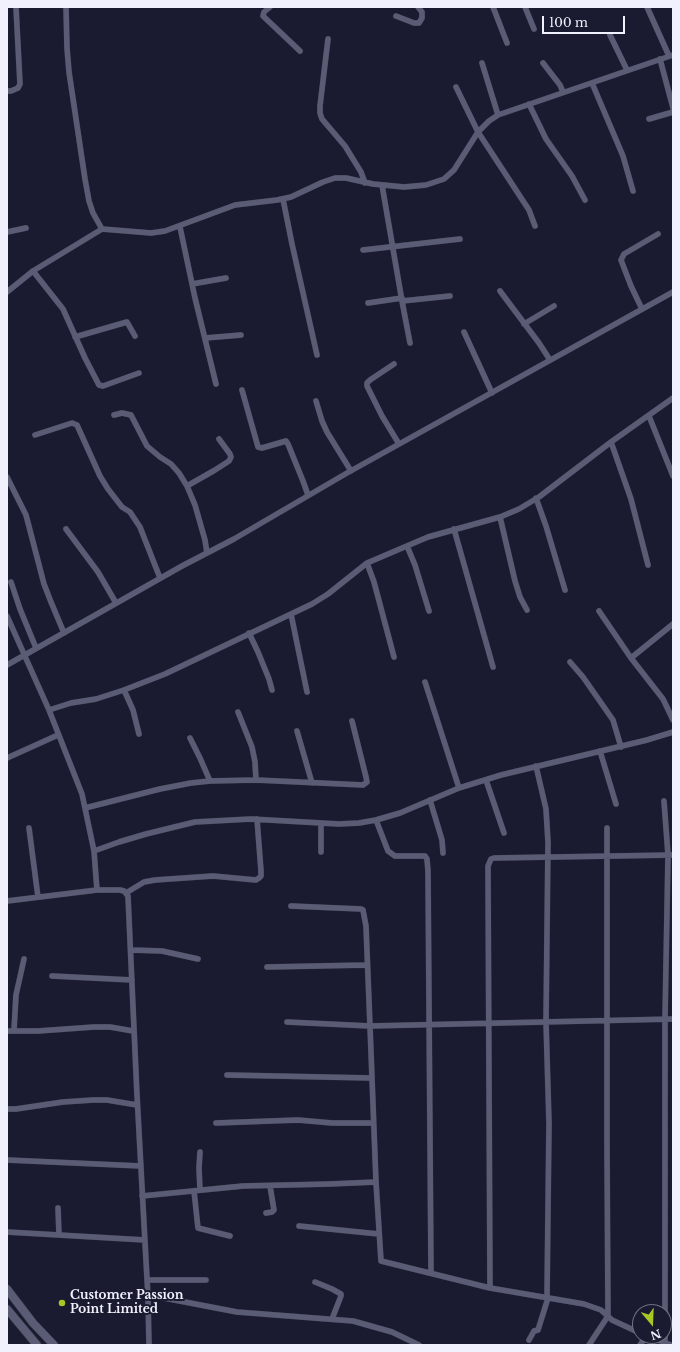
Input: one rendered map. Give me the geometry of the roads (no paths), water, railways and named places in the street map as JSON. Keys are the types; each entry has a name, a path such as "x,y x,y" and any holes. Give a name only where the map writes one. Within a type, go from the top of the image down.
{"main road":[{"path":"7,1289 33,1323 54,1345"},
{"path":"7,1309 38,1345"}],"street":[{"path":"7,92 18,88 20,84 16,7"},
{"path":"66,7 69,72 84,172 89,201 93,213 102,228"},
{"path":"270,7 264,12 264,16 300,51"},
{"path":"396,16 414,23 419,23 422,18 422,12 418,7"},
{"path":"493,7 507,43"},
{"path":"525,7 534,29"},
{"path":"7,292 33,271 102,228 151,234 165,231 180,227 205,215 235,205 291,197 335,178 346,178 365,183 404,187 426,185 444,179 454,170 478,132 489,121 498,115 671,56 647,7"},
{"path":"610,35 627,70"},
{"path":"328,39 320,113 322,119 345,146 361,172 365,183"},
{"path":"660,59 673,108"},
{"path":"482,63 498,115"},
{"path":"543,63 555,78 563,92"},
{"path":"592,83 623,156 633,191"},
{"path":"456,88 478,132 529,210 535,226"},
{"path":"530,104 546,139 572,176 585,200"},
{"path":"649,119 673,112"},
{"path":"382,185 410,343"},
{"path":"283,198 317,355"},
{"path":"180,227 216,384"},
{"path":"7,232 26,228"},
{"path":"642,310 621,260 624,254 658,234"},
{"path":"362,250 460,239"},
{"path":"33,271 59,302 99,386 103,386 139,373"},
{"path":"192,284 226,278"},
{"path":"500,291 550,360"},
{"path":"7,666 160,578 234,539 308,495 673,292"},
{"path":"368,303 450,296"},
{"path":"524,324 554,306"},
{"path":"75,337 125,322 128,323 135,336"},
{"path":"464,332 492,393"},
{"path":"205,338 241,335"},
{"path":"394,364 370,380 367,383 367,386 379,411 399,444"},
{"path":"242,390 258,447 262,448 286,441 308,495"},
{"path":"49,710 71,703 96,699 165,674 312,604 328,594 367,563 407,546 454,529 500,517 519,509 673,398"},
{"path":"316,402 327,432 351,471"},
{"path":"114,415 122,413 131,415 147,446 170,464 179,473 188,486 200,521 206,553"},
{"path":"649,416 673,476"},
{"path":"35,435 72,424 77,425 108,489 122,507 130,512 140,527 160,578"},
{"path":"188,486 230,459 230,454 219,439"},
{"path":"611,442 631,499 648,565"},
{"path":"7,477 26,515 44,584 64,633"},
{"path":"536,498 565,590"},
{"path":"500,517 515,581 520,597 527,610"},
{"path":"66,529 98,572 116,603"},
{"path":"454,529 493,667"},
{"path":"407,546 416,565 429,612"},
{"path":"367,563 374,582 394,657"},
{"path":"11,582 36,648"},
{"path":"598,611 663,699 673,720"},
{"path":"290,614 307,692"},
{"path":"7,616 49,710 77,779 94,851 97,890"},
{"path":"632,658 672,626"},
{"path":"249,633 270,679 272,690"},
{"path":"570,662 613,720 621,747"},
{"path":"426,682 459,788"},
{"path":"124,690 134,710 139,734"},
{"path":"238,712 252,747 256,780"},
{"path":"85,808 160,789 210,781 256,780 366,784 366,777 352,721"},
{"path":"297,731 312,783"},
{"path":"94,851 146,834 195,822 257,819 321,823 352,823 376,820 400,814 459,788 486,780 536,766 621,747 673,732"},
{"path":"7,758 58,735"},
{"path":"190,738 210,781"},
{"path":"600,751 616,804"},
{"path":"529,1340 534,1331 538,1330 548,1298 549,1123 546,1022 546,809 536,766"},
{"path":"486,780 504,833"},
{"path":"430,800 442,840 443,853"},
{"path":"664,801 671,855 665,1019 668,1304"},
{"path":"126,893 144,882 160,879 213,876 256,880 261,876 262,871 257,819"},
{"path":"376,820 388,851 395,856 425,856 427,859 430,1024 431,1273"},
{"path":"321,823 321,852"},
{"path":"29,828 38,897"},
{"path":"589,1345 608,1316 607,828"},
{"path":"490,1288 488,866 491,859 494,858 671,855"},
{"path":"7,901 97,890 120,890 126,893 129,899 130,950 148,1297 149,1345"},
{"path":"291,906 361,908 365,915 373,1123 381,1261 490,1288 584,1304 601,1310 612,1320 632,1329"},
{"path":"130,950 162,951 198,959"},
{"path":"14,1030 16,995 24,959"},
{"path":"267,966 366,965"},
{"path":"52,976 132,980"},
{"path":"287,1022 370,1026 489,1022 673,1019"},
{"path":"7,1031 38,1031 110,1027 134,1031"},
{"path":"227,1075 371,1078"},
{"path":"7,1109 93,1100 107,1100 137,1105"},
{"path":"216,1123 298,1120 332,1123 373,1123"},
{"path":"200,1152 197,1191 198,1228 230,1236"},
{"path":"7,1160 141,1166"},
{"path":"142,1196 243,1186 376,1182"},
{"path":"266,1213 274,1210 270,1186"},
{"path":"58,1208 59,1235"},
{"path":"299,1226 379,1234"},
{"path":"7,1232 145,1240"},
{"path":"147,1280 206,1280"},
{"path":"315,1282 332,1289 341,1296 332,1319"},
{"path":"148,1297 164,1298 237,1312 353,1321 392,1332 419,1345"}],"place":[{"name":"Customer Passion Point Limited","path":"62,1303"}]}
